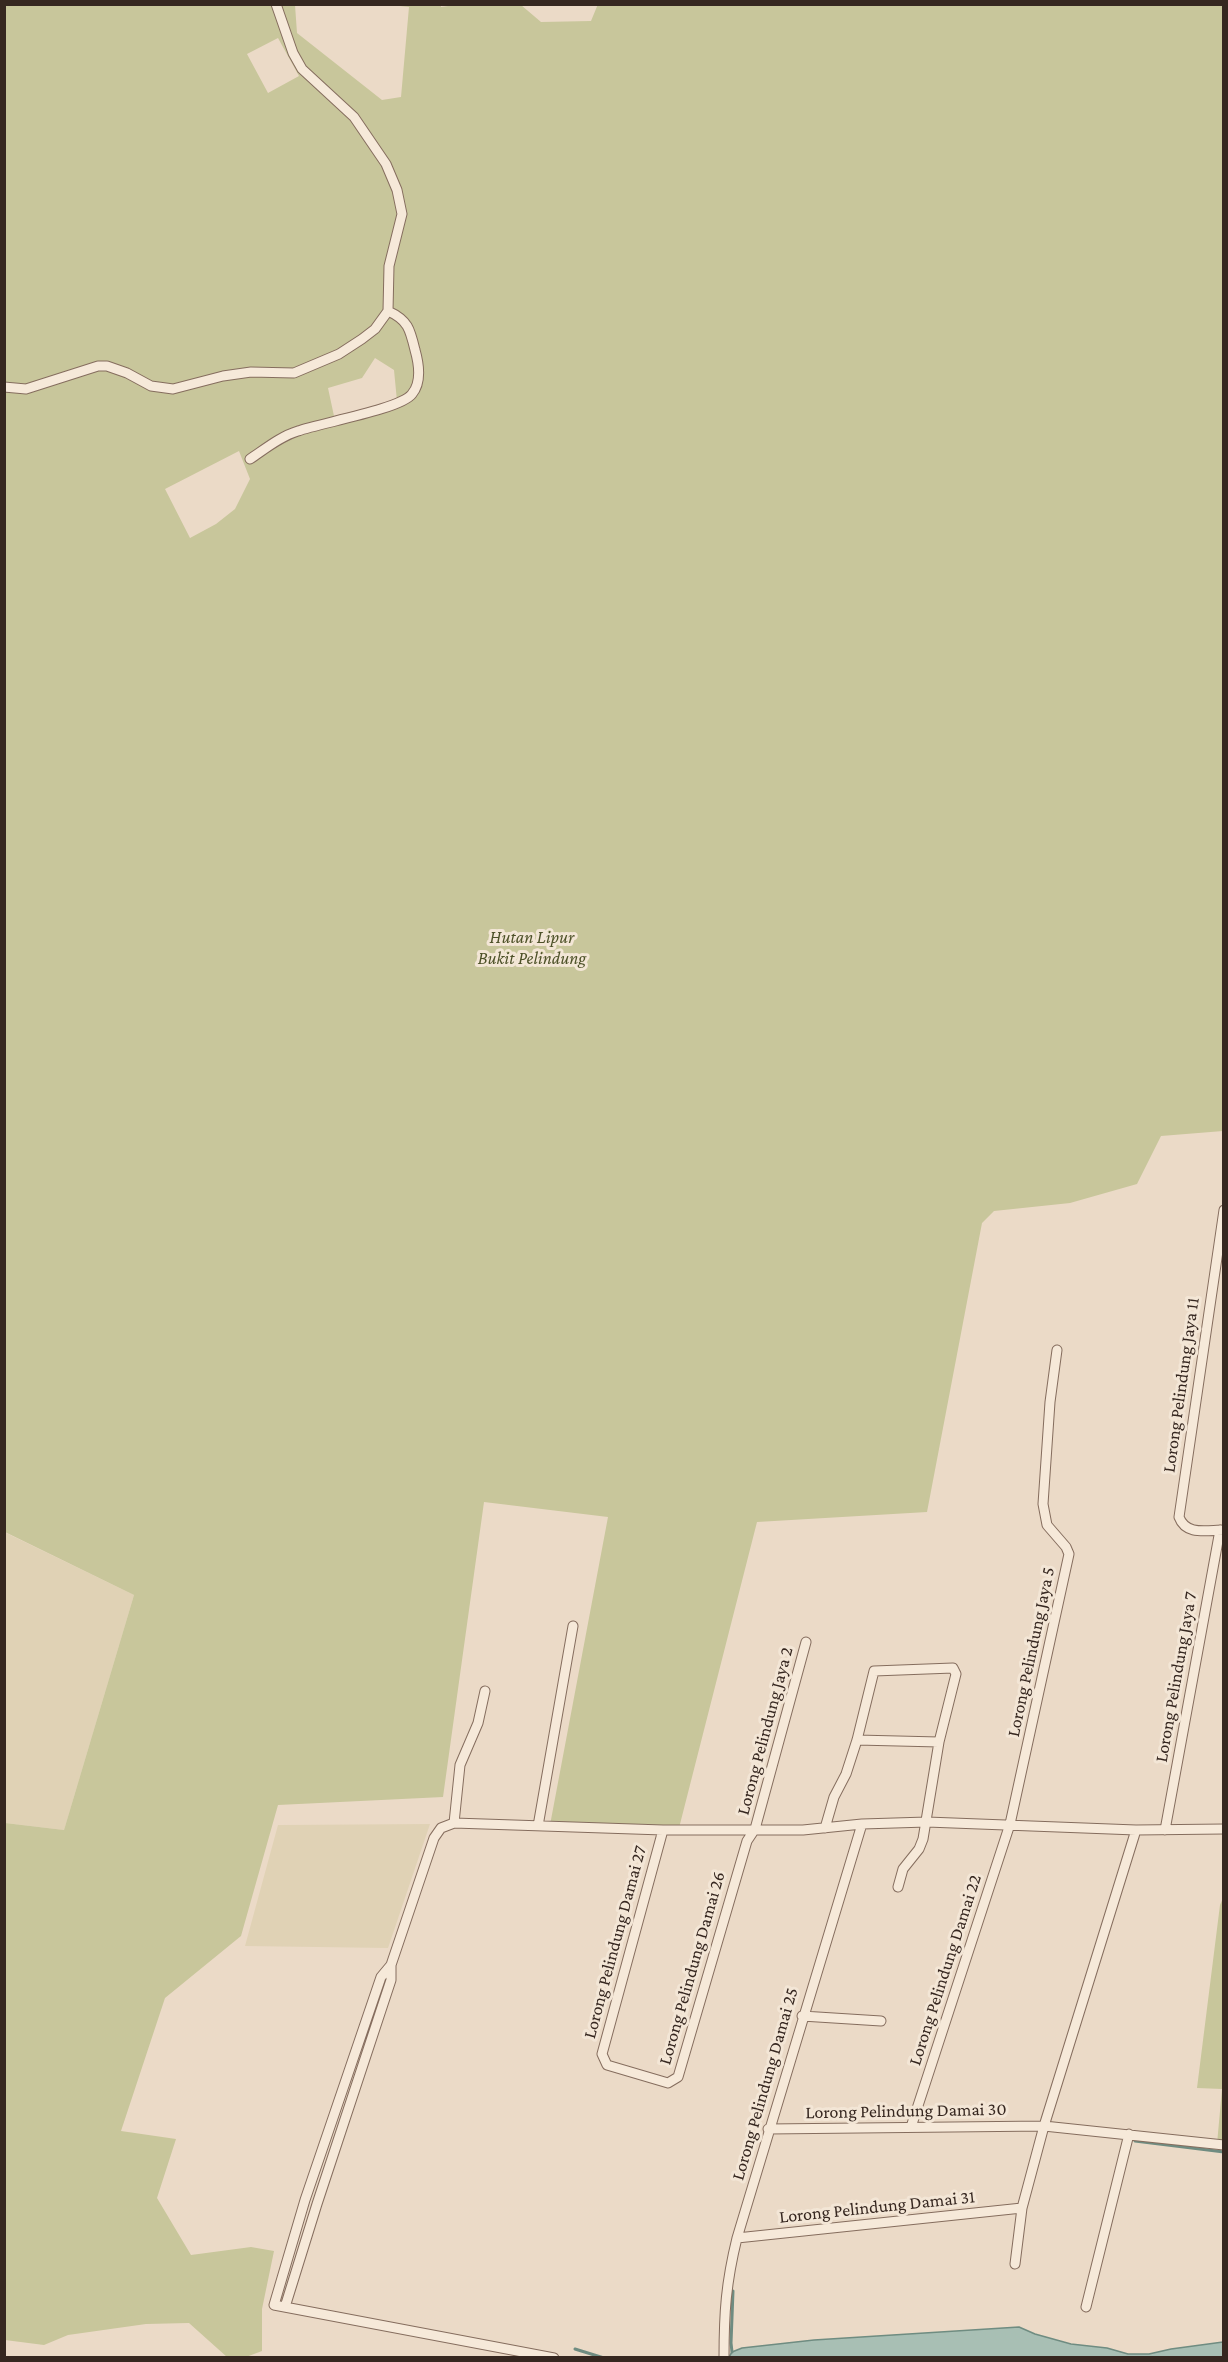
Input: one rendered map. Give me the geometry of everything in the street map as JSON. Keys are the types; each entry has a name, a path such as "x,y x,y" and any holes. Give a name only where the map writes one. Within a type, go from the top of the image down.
{"street":[{"path":"4,387 26,389 98,366 106,366 151,386 173,389 223,376 251,372 294,374 339,354 362,339 375,328 388,311 389,266 402,214 397,190 386,164 354,117 302,69 293,53 276,4"},
{"path":"250,459 274,442 296,431 396,405 411,397 418,384 418,360 410,327 388,311"},
{"name":"Lorong Pelindung Jaya 11","path":"1222,1530 1191,1530 1181,1522 1179,1517 1224,1210"},
{"name":"Lorong Pelindung Jaya 5","path":"1010,1824 1069,1554 1066,1547 1047,1526 1043,1504 1050,1402 1057,1350"},
{"name":"Lorong Pelindung Jaya 7","path":"1164,1830 1222,1530"},
{"path":"538,1826 573,1626"},
{"name":"Lorong Pelindung Jaya 2","path":"755,1829 806,1642"},
{"path":"825,1828 834,1797 848,1768 857,1740 874,1671 948,1667 955,1670 956,1674 939,1742 927,1822 921,1844 903,1869 898,1887"},
{"path":"454,1823 460,1765 478,1723 485,1691"},
{"path":"857,1740 939,1742"},
{"path":"554,2358 285,2307 391,1980 390,1965 434,1838 441,1828 454,1823 663,1830 803,1830 862,1824 927,1822 1136,1830 1224,1829"},
{"name":"Lorong Pelindung Damai 25","path":"724,2358 724,2307 727,2277 737,2238 802,2016 862,1824"},
{"name":"Lorong Pelindung Damai 22","path":"910,2127 1010,1824"},
{"name":"Lorong Pelindung Damai 26","path":"604,2062 607,2066 668,2083 678,2077 747,1842 755,1829"},
{"name":"Lorong Pelindung Damai 27","path":"604,2062 602,2054 663,1830"},
{"path":"1015,2264 1022,2208 1044,2126 1136,1830"},
{"path":"802,2016 881,2021"},
{"name":"Lorong Pelindung Damai 30","path":"768,2129 1044,2126 1224,2145"},
{"path":"1086,2307 1129,2134"},
{"name":"Lorong Pelindung Damai 31","path":"737,2238 1022,2208"}],"shaded area":[{"path":"4,1532 134,1595 64,1830 5,1823"},
{"path":"430,1824 388,1948 245,1946 278,1825"},
{"path":"1019,2327 1071,2344 1107,2348 1128,2354 1149,2354 1223,2342 1223,2357 729,2357 732,2352 742,2348 814,2340"}],"green space":[{"name":"Hutan Lipur Bukit Pelindung","path":"462,4 521,5 541,22 591,21 598,4 1223,5 1223,1131 1161,1136 1137,1184 1070,1203 994,1211 982,1223 927,1512 757,1522 679,1828 550,1825 608,1517 484,1502 443,1797 278,1805 241,1936 165,1998 121,2131 176,2139 157,2198 191,2255 251,2247 274,2251 262,2309 262,2351 246,2357 227,2357 189,2323 146,2324 68,2335 44,2345 5,2340 5,1823 64,1830 134,1595 5,1532 5,5 295,5 297,33 382,100 401,97 409,7 391,5 441,5 441,7","holes":["278,38 299,76 268,93 247,54","375,358 394,370 397,401 334,416 328,388 362,378","239,451 250,479 235,509 216,524 190,538 165,489"]},
{"path":"1223,1898 1223,2144 1217,2144 1222,2089 1197,2088 1220,1905"}],"waterway":[{"path":"1135,2141 1224,2152"},
{"path":"732,2352 733,2291"},
{"path":"575,2349 604,2358"}]}
